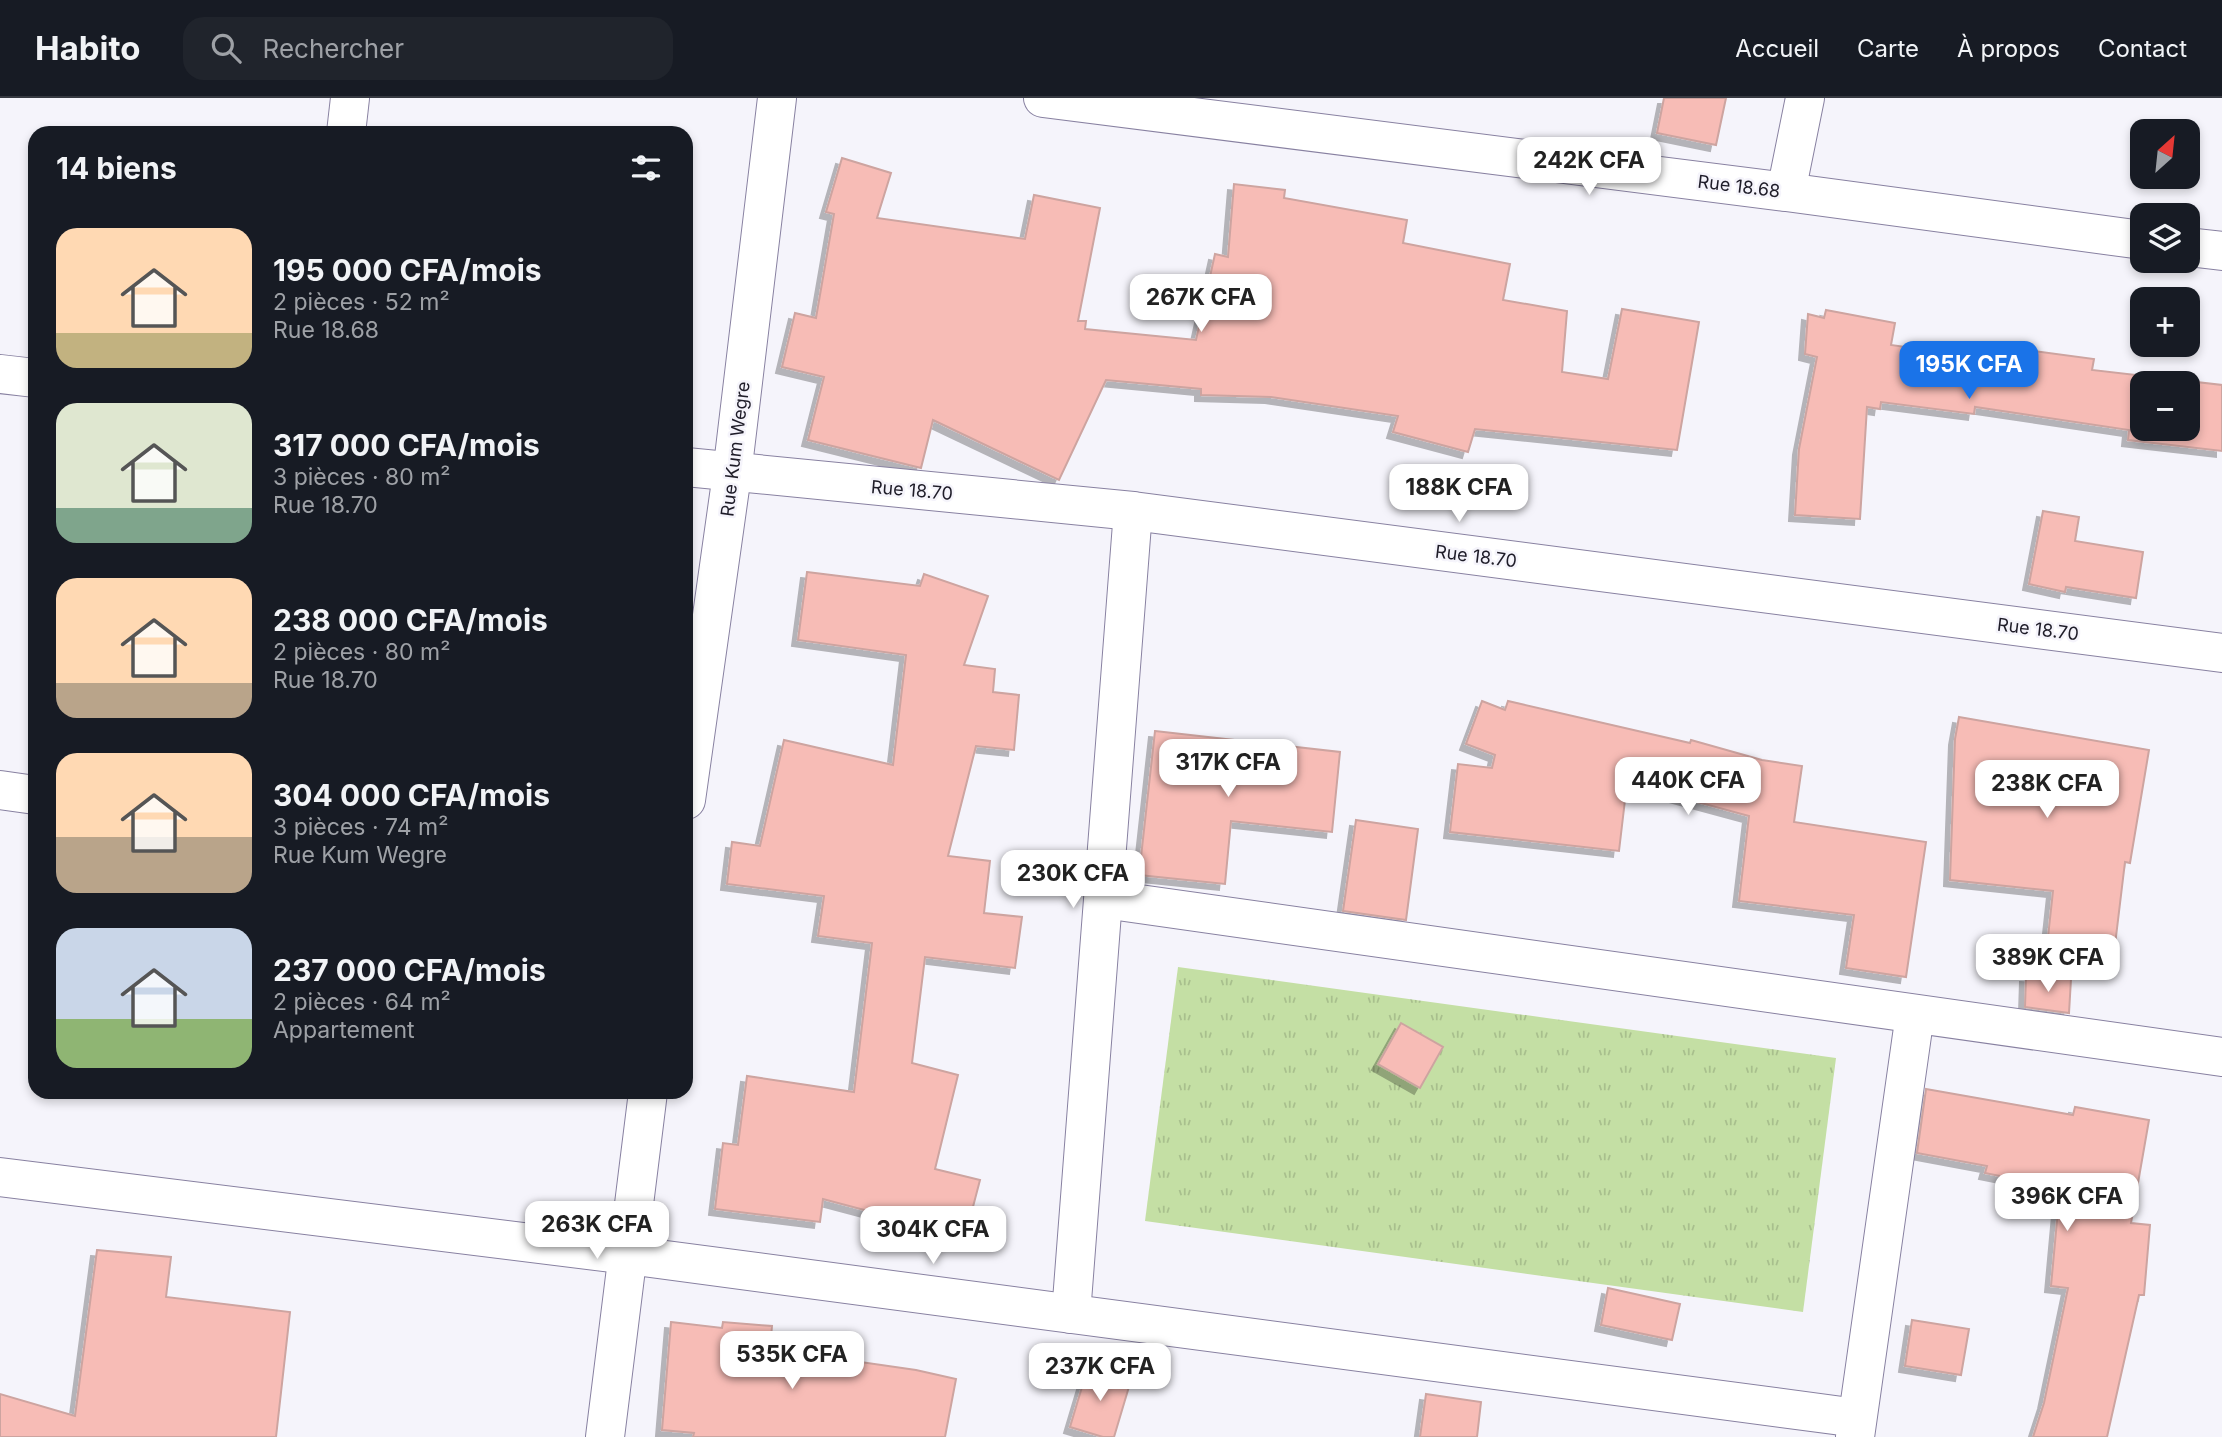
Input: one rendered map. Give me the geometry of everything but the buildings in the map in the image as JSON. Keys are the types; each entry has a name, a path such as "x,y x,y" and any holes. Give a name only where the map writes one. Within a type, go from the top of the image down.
{"street":[{"path":"347,126 350,98"},
{"name":"Rue Kum Wegre","path":"693,750 732,474 777,98"},
{"name":"Rue 18.68","path":"1043,98 2130,238"},
{"path":"1786,192 1805,98"},
{"path":"2200,248 2222,251"},
{"path":"0,374 28,377"},
{"name":"Rue 18.70","path":"693,468 732,474 1133,511 2222,653"},
{"path":"1071,1314 1133,511"},
{"path":"0,790 28,794"},
{"path":"1104,899 2222,1057"},
{"path":"0,1177 628,1255 1071,1314 1856,1428 1915,1014"},
{"path":"605,1437 647,1099"}],"green space":[{"path":"1178,967 1836,1058 1803,1312 1145,1221"}]}
